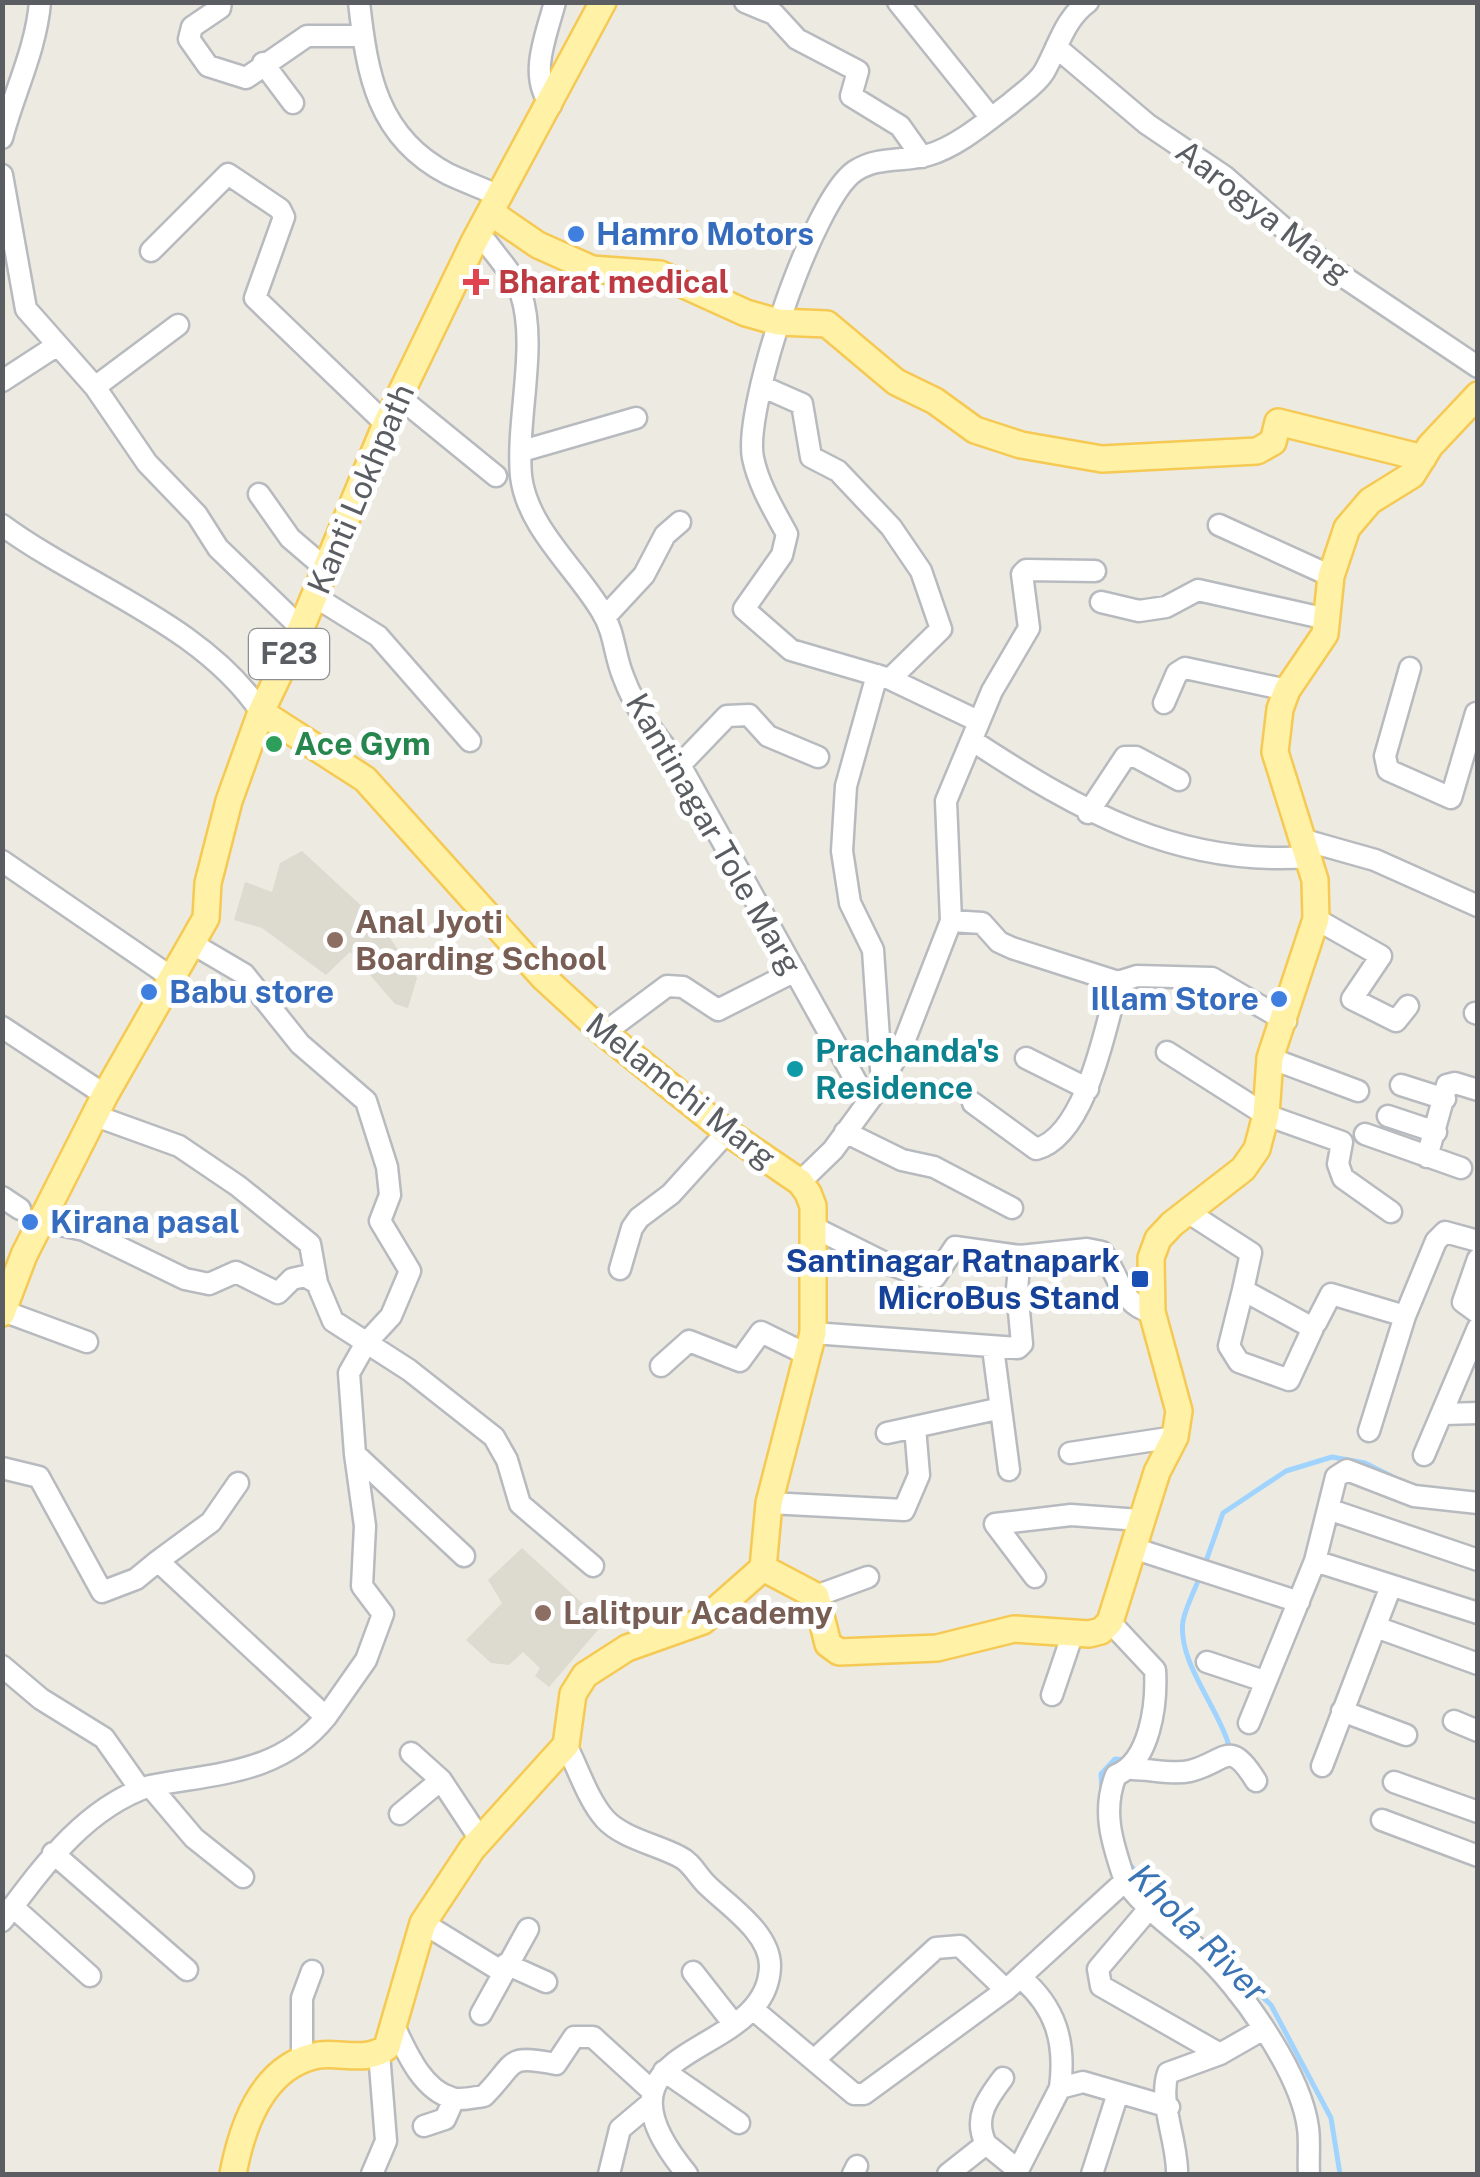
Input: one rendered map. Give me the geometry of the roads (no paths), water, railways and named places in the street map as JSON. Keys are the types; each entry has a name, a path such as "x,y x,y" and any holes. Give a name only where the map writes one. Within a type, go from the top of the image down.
{"main road":[{"name":"Kanti Lokhpath","path":"3,1312 21,1209 100,1105 206,918 208,882 228,801 261,712 302,628 392,412 474,242 551,106 603,2"},
{"path":"494,204 538,245 592,269 660,274 746,313 778,322 827,324 896,382 935,401 975,430 1055,454 1102,459 1257,451 1272,442 1278,422 1423,458"},
{"path":"763,1568 816,1596 828,1644 839,1652 938,1648 1014,1628 1101,1631 1110,1622 1140,1520 1175,1437 1179,1411 1152,1312 1151,1258 1158,1239 1186,1211 1243,1170 1257,1149 1266,1115 1270,1058 1286,1021 1316,918 1306,849 1282,786 1275,752 1287,690 1316,649 1328,619 1331,576 1340,545 1358,512 1412,475 1478,395"},
{"name":"Melamchi Marg","path":"261,712 364,779 501,934 604,1033 727,1132 800,1182"},
{"path":"232,2174 251,2112 266,2087 302,2062 318,2056 379,2053 387,2047 424,1922 480,1840 566,1734 573,1694 585,1675 627,1648 703,1621 763,1568 770,1503 811,1344 813,1206 800,1182"}],"street":[{"path":"2,138 15,88 37,41 40,2"},
{"path":"221,2 220,8 188,32 202,61 246,78 307,36 362,36"},
{"path":"359,2 372,92 389,120 410,144 446,173 494,204"},
{"path":"551,106 539,88 538,73 554,2"},
{"path":"745,2 774,14 798,39 858,71 851,96 900,126 922,157"},
{"path":"898,2 992,118"},
{"path":"1088,2 1074,13 1032,86 992,118 940,152 878,160 852,172 828,206 778,322 753,414 752,456 766,495 788,534 782,554 744,610 791,650 883,677 976,731 1088,813 1148,838 1262,861 1306,849 1375,860 1478,906"},
{"name":"Aarogya Marg","path":"1056,46 1147,124 1224,176 1326,265 1478,367"},
{"path":"264,62 293,103"},
{"path":"151,251 228,174 280,208 284,217 255,298 392,412 404,401 496,476"},
{"path":"2,176 26,309 94,387 147,462 197,515 218,548 302,628"},
{"name":"Kantinagar Tole Marg","path":"474,242 487,243 520,292 526,329 522,479 553,546 614,634 621,672 643,722 680,765 745,889 867,1101"},
{"path":"94,387 178,325"},
{"path":"2,381 56,346"},
{"path":"761,386 802,404 812,457 838,471 891,527 921,571 942,629 883,677 846,786 842,851 850,903 873,950 882,1083"},
{"path":"522,451 636,418"},
{"path":"259,494 290,538 325,568"},
{"path":"605,617 644,576 665,535 680,522"},
{"path":"2,525 128,599 242,683 261,712"},
{"path":"1219,525 1331,576"},
{"path":"800,1182 833,1150 882,1083 904,1042 952,921 946,801 959,762 1029,628 1022,574 1026,570 1095,571"},
{"path":"1101,602 1152,609 1166,607 1198,590 1328,619"},
{"path":"314,596 378,636 470,741"},
{"path":"1164,703 1178,672 1185,668 1287,690"},
{"path":"1410,668 1385,756 1388,770 1451,798 1477,712"},
{"path":"680,765 726,716 734,714 749,715 768,736 818,758"},
{"path":"1088,813 1130,756 1180,780"},
{"path":"2,861 171,976"},
{"path":"1316,918 1381,956 1352,998 1396,1021 1408,1006"},
{"path":"952,921 982,923 999,942 1012,948 1118,982 1137,976 1212,978 1286,1021"},
{"path":"90,1976 8,1914 53,1853 102,1811 145,1788 262,1764 303,1745 366,1660 384,1614 362,1586 365,1526 349,1373 366,1343 391,1316 410,1270 380,1221 390,1195 372,1114 366,1100 300,1044 244,974 192,944"},
{"path":"604,1033 666,986 683,987 718,1010 795,971"},
{"path":"973,1103 1036,1148 1056,1138 1088,1089 1118,982"},
{"path":"2,1027 100,1105 179,1146 238,1186 310,1244 317,1283 333,1321 422,1380 494,1437 507,1460 520,1504 594,1566"},
{"path":"1167,1052 1266,1115 1342,1142 1338,1164 1343,1178 1391,1212"},
{"path":"1026,1058 1088,1089"},
{"path":"1270,1058 1358,1091"},
{"path":"1427,1157 1447,1086 1456,1083 1478,1090"},
{"path":"1401,1085 1445,1099"},
{"path":"1388,1116 1436,1132"},
{"path":"620,1269 632,1228 671,1194 727,1132"},
{"path":"844,1132 902,1160 934,1167 1012,1208"},
{"path":"1366,1134 1461,1168"},
{"path":"21,1209 84,1230 185,1279 210,1284 236,1272 278,1293 292,1279 305,1276 317,1283"},
{"path":"1186,1211 1251,1253 1230,1346 1238,1362 1289,1380 1331,1294 1405,1316"},
{"path":"814,1227 883,1262 929,1278 935,1277 956,1247 1020,1256 1087,1249 1102,1252 1117,1272 1126,1299 1138,1310 1152,1312"},
{"path":"1369,1431 1405,1316 1440,1235 1445,1232 1478,1242"},
{"path":"661,1366 688,1341 740,1362 762,1332 811,1344 1018,1348 1022,1344 1017,1288 1020,1256"},
{"path":"1471,1309 1478,1259"},
{"path":"1243,1290 1313,1328"},
{"path":"3,1312 87,1342"},
{"path":"1424,1454 1478,1328"},
{"path":"993,1348 997,1408 1009,1470"},
{"path":"887,1433 997,1408"},
{"path":"1444,1414 1478,1413"},
{"path":"770,1503 904,1510 919,1475 915,1427"},
{"path":"1070,1453 1175,1437"},
{"path":"355,1454 464,1556"},
{"path":"2,1468 40,1477 102,1592 136,1579 211,1522 238,1483"},
{"path":"1249,1723 1315,1561 1336,1477 1348,1470 1414,1496 1478,1504"},
{"path":"1328,1509 1478,1560"},
{"path":"1034,1577 995,1524 1071,1515 1140,1520"},
{"path":"1133,1548 1299,1602"},
{"path":"158,1561 326,1717"},
{"path":"1315,1561 1478,1613"},
{"path":"816,1596 868,1577"},
{"path":"1322,1766 1391,1586"},
{"path":"1110,1622 1155,1670 1156,1692 1139,1758 1132,1769"},
{"path":"1376,1627 1478,1664"},
{"path":"1052,1695 1073,1633"},
{"path":"1208,1662 1264,1681"},
{"path":"2,1666 41,1699 104,1738 194,1838 243,1876"},
{"path":"1342,1711 1406,1735"},
{"path":"1454,1721 1478,1731"},
{"path":"566,1734 607,1822 685,1859 760,1940 770,1963 768,1986 754,2010 664,2071 651,2097 620,2129 609,2174"},
{"path":"411,1752 441,1780 480,1840"},
{"path":"1256,1781 1242,1758 1234,1755 1216,1758 1190,1771 1132,1769 1116,1775 1106,1798 1112,1841 1125,1881 1147,1910 1200,1952 1235,1989 1293,2078 1308,2125 1309,2174"},
{"path":"400,1814 441,1780"},
{"path":"1394,1782 1478,1812"},
{"path":"1382,1820 1478,1856"},
{"path":"53,1853 187,1970"},
{"path":"754,2010 854,2094 864,2094 1013,1983 1125,1881"},
{"path":"1147,1910 1098,1969 1101,1986 1220,2054"},
{"path":"424,1922 503,1967 546,1982"},
{"path":"480,2014 503,1967 528,1929"},
{"path":"814,2060 936,1948 960,1946 1013,1983 1040,1993 1062,2039 1060,2088 1017,2172 986,2144 980,2132 984,2104 1003,2078"},
{"path":"302,2062 302,1998 312,1970"},
{"path":"693,1972 733,2022"},
{"path":"394,2026 409,2060 436,2088 454,2099 484,2096 513,2061 522,2058 556,2064 574,2037 593,2038 651,2097 666,2149 687,2174"},
{"path":"1176,2174 1164,2085 1168,2072 1220,2054 1262,2030"},
{"path":"372,2174 386,2141 379,2053"},
{"path":"664,2071 738,2123"},
{"path":"1060,2088 1083,2082 1169,2107"},
{"path":"1092,2174 1118,2093"},
{"path":"424,2126 445,2119 454,2099"},
{"path":"948,2174 986,2144"}],"waterway":[{"name":"Khola River","path":"1205,1564 1223,1513 1286,1471 1332,1457 1365,1463 1397,1479"},
{"name":"Khola River","path":"1200,1576 1184,1615 1183,1637 1192,1669 1224,1731 1229,1746 1225,1748"},
{"name":"Khola River","path":"1102,1790 1101,1774 1115,1759 1127,1760"},
{"name":"Khola River","path":"1128,1863 1196,1935"},
{"name":"Khola River","path":"1223,1960 1271,2005 1331,2118 1340,2174"}],"place":[{"name":"Hamro Motors","path":"576,234"},
{"name":"Bharat medical","path":"476,282"},
{"name":"Ace Gym","path":"274,744"},
{"name":"Anal Jyoti Boarding School","path":"335,940"},
{"name":"Babu store","path":"149,992"},
{"name":"Illam Store","path":"1279,999"},
{"name":"Prachanda's Residence","path":"795,1069"},
{"name":"Kirana pasal","path":"30,1222"},
{"name":"Santinagar Ratnapark MicroBus Stand","path":"1140,1279"},
{"name":"Lalitpur Academy","path":"543,1613"}]}
